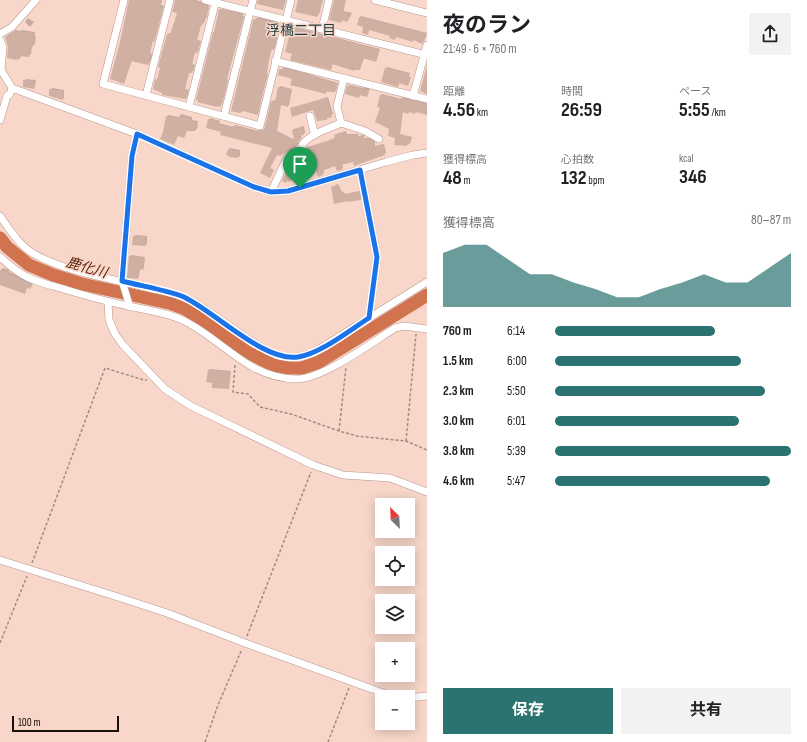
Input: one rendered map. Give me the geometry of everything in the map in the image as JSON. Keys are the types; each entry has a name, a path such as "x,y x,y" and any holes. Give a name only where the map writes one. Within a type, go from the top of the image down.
{"street":[{"path":"0,34 12,27 36,0"},
{"path":"124,0 103,84 260,126 275,60 291,0"},
{"path":"146,95 170,0"},
{"path":"205,0 216,1 425,55"},
{"path":"224,116 253,0"},
{"path":"322,29 329,0"},
{"path":"375,0 427,13"},
{"path":"189,107 216,1"},
{"path":"0,40 3,52 2,70 12,88 21,93 137,134 254,187 271,192 288,191 413,155 427,153"},
{"path":"413,96 427,45"},
{"path":"275,60 427,99"},
{"path":"341,123 337,106 344,78"},
{"path":"0,120 7,96 10,94 12,88"},
{"path":"310,116 315,135"},
{"path":"300,188 304,170 302,145 305,141 341,123 365,131 379,139"},
{"path":"129,305 122,281 132,156 137,134"},
{"path":"271,192 288,156"},
{"path":"360,170 377,257 369,318"},
{"path":"0,216 18,240 39,257 59,265 184,298 213,314 268,351 280,356 299,357 313,353 427,282"},
{"path":"0,257 14,269 27,277 108,302 164,313 190,324 236,357 263,372 279,378 298,379 314,375 347,358 395,328 404,326 427,329"},
{"path":"108,302 109,320 115,334 123,345 165,389 191,406 313,465 343,475 390,478 427,492"},
{"path":"0,560 167,613 375,690"},
{"path":"415,697 427,696"}],"path":[{"path":"406,441 417,328"},
{"path":"236,357 233,392 248,394 260,407 291,414 357,436 406,441 427,450"},
{"path":"339,431 347,358"},
{"path":"0,643 30,569 105,368 144,380 154,378"},
{"path":"205,742 218,705 245,643 313,465"},
{"path":"328,742 351,682"}],"building":[{"path":"129,0 162,0 160,7 163,8 154,42 152,41 149,55 151,55 148,65 131,61 124,84 110,79"},
{"path":"175,0 190,0 201,3 207,6 208,10 207,17 205,16 202,26 201,25 197,41 200,42 197,53 194,52 192,66 194,66 192,73 189,73 184,90 188,91 186,99 162,95 162,93 153,89 155,79 157,80 160,68 158,67 167,34 170,35 177,13 172,12"},
{"path":"258,0 286,0 283,10 257,4"},
{"path":"298,0 323,0 317,17 295,12"},
{"path":"334,0 346,0 343,12 351,15 347,22 342,20 341,23 329,20"},
{"path":"219,9 243,14 242,17 244,17 226,80 228,81 223,101 220,107 217,107 197,102 198,100 196,100"},
{"path":"359,17 427,35 422,44 413,40 413,42 396,37 395,40 389,38 390,36 369,30 368,35 362,33 363,27 357,25"},
{"path":"256,18 277,23 274,37 277,38 274,50 271,49 258,115 243,111 240,113 231,111 253,20"},
{"path":"293,28 379,50 376,62 363,58 360,70 354,71 332,64 331,70 290,60 292,54 285,52 291,29"},
{"path":"19,31 35,34 35,37 32,39 35,39 33,47 30,46 29,57 20,56 20,59 17,60 7,58 8,47 5,37 8,35 11,36 11,33 14,32 19,33"},
{"path":"427,65 427,94 420,91"},
{"path":"283,68 337,84 335,92 325,91 326,94 290,85 292,79 278,75 279,69 282,70"},
{"path":"385,68 409,74 408,78 410,78 408,86 399,83 398,87 381,82"},
{"path":"23,80 35,81 34,89 23,87"},
{"path":"347,86 369,90 367,97 360,95 359,98 345,94"},
{"path":"278,87 292,90 288,107 281,105 276,133 294,141 292,130 302,127 304,135 298,136 301,139 291,152 297,150 297,162 292,159 293,155 290,151 280,156 277,155 269,170 273,171 270,178 260,173 272,148 220,135 221,132 206,128 208,119 232,128 232,126 257,132 257,130 263,131 271,101 275,102"},
{"path":"49,89 63,91 63,100 49,96"},
{"path":"380,95 427,104 427,115 416,112 415,114 409,112 408,114 402,112 400,135 411,138 410,144 407,143 407,146 394,145 395,138 388,136 389,129 375,122 380,108 377,107"},
{"path":"327,98 332,117 327,118 327,120 317,121 313,110 292,117 290,108"},
{"path":"166,116 178,118 179,116 197,122 195,131 187,131 184,138 178,136 174,145 160,139"},
{"path":"345,132 346,135 363,136 363,138 374,142 374,147 383,144 385,155 354,166 353,162 341,165 342,170 337,171 335,166 322,171 323,175 318,177 307,147 328,141 335,138 334,135"},
{"path":"228,149 240,152 238,158 229,157 226,155"},
{"path":"295,163 299,165 299,170 295,180 292,179 290,182 287,181 286,183 282,181 286,172 289,174"},
{"path":"337,185 340,193 343,192 344,195 359,191 361,200 334,204 331,187"},
{"path":"133,236 146,237 146,246 132,245"},
{"path":"129,256 144,258 143,270 139,269 138,279 127,278"},
{"path":"0,270 32,285 30,289 27,288 25,294 0,285"},
{"path":"208,370 230,372 229,389 212,388 212,383 206,382"}],"waterway":[{"name":"鹿化川","path":"0,238 7,247 29,265 53,275 82,284 169,303 185,309 212,326 247,352 273,365 288,368 302,368 319,362 427,295"}],"district":[{"name":"浮橋二丁目","path":"301,30"}],"route":[{"path":"137,134 254,187 271,192 288,191 300,188 360,170 377,257 369,318 313,353 306,356 293,358 273,354 239,333 213,314 178,295 122,281 132,156 137,134"}]}
